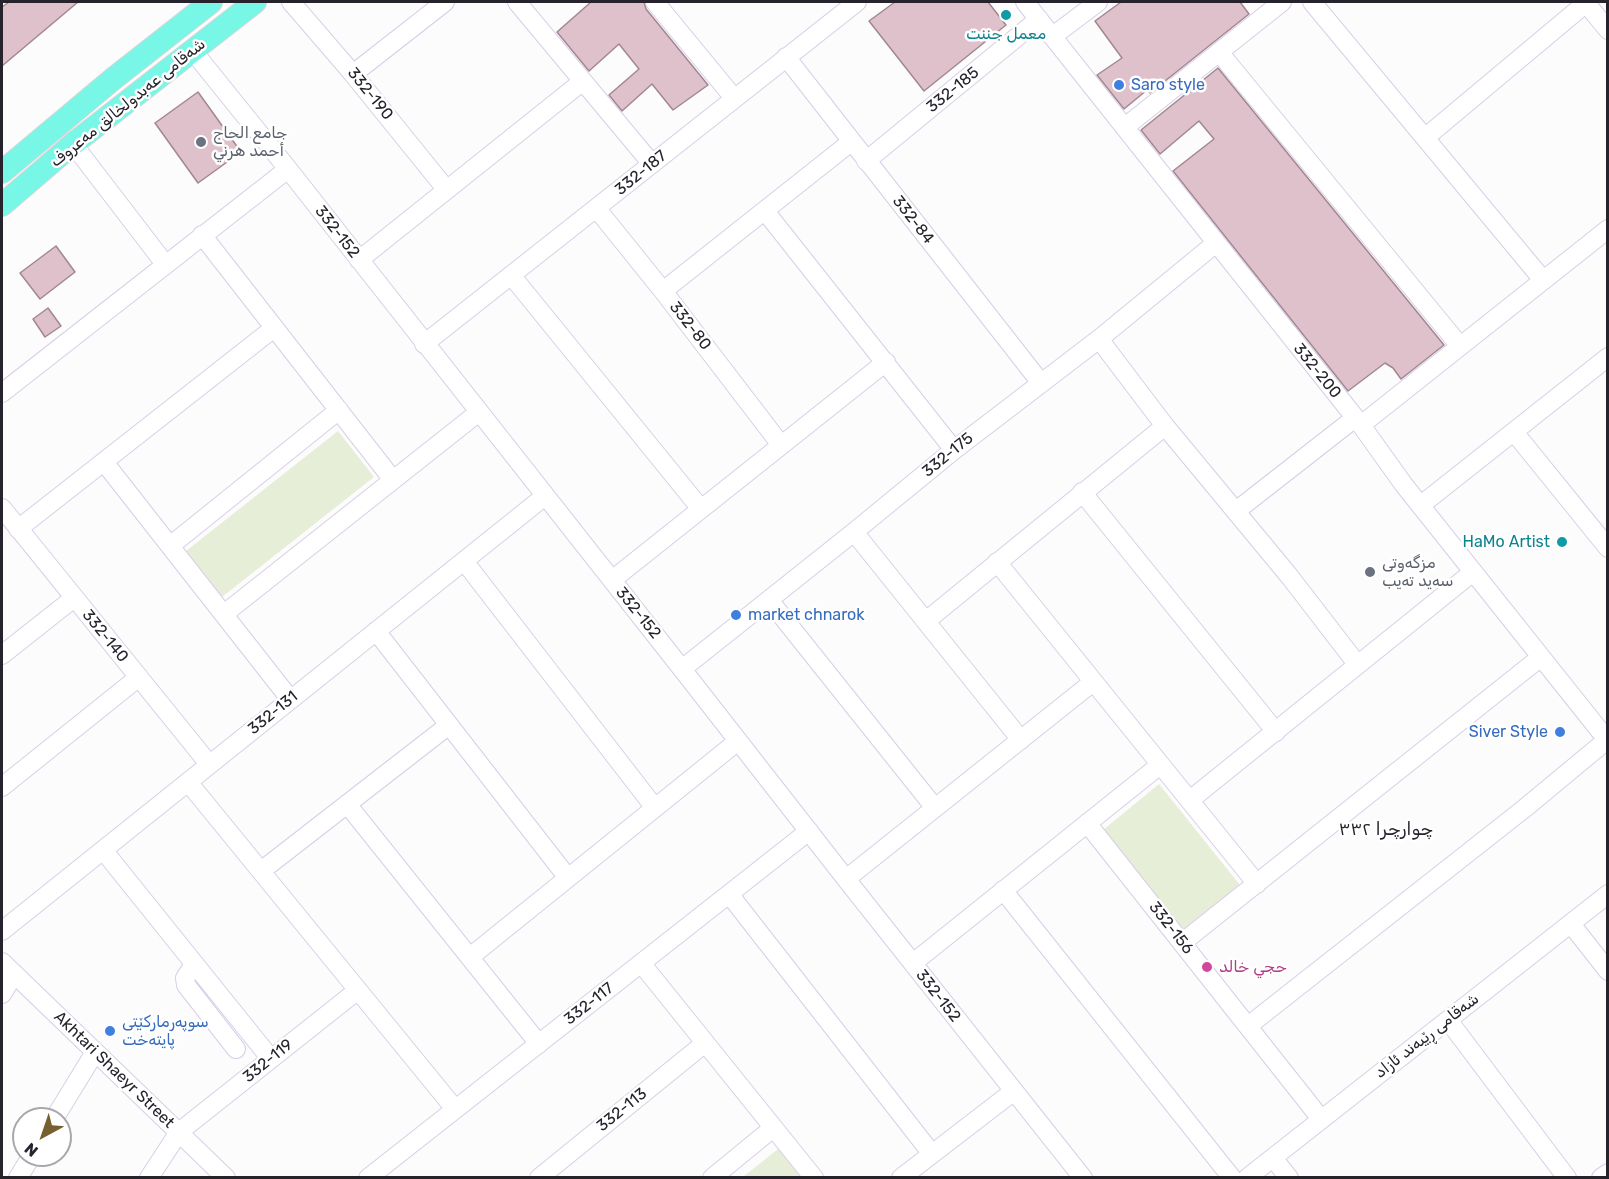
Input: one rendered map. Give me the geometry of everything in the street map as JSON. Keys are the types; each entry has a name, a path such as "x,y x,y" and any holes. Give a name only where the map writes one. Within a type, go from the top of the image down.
{"main road":[{"name":"شەقامی عەبدولخالق مەعروف","path":"2,172 104,86 211,2"},
{"name":"شەقامی عەبدولخالق مەعروف","path":"2,205 73,144 255,2"}],"street":[{"name":"332-190","path":"291,2 446,189"},
{"path":"353,74 445,2"},
{"path":"517,2 652,164"},
{"path":"655,2 734,98"},
{"name":"332-187","path":"424,344 857,2"},
{"name":"332-200","path":"1025,2 1607,741"},
{"path":"1053,36 1098,2"},
{"path":"1125,127 1282,2"},
{"path":"1312,2 1544,280"},
{"path":"1426,137 1586,2 1608,30"},
{"name":"332-185","path":"866,161 1039,19"},
{"name":"332-152","path":"192,51 288,169 1014,1091 1074,1174"},
{"path":"1219,52 1460,346"},
{"name":"332-84","path":"786,57 1041,383"},
{"path":"359,260 583,81"},
{"path":"663,291 851,142"},
{"path":"73,144 165,264"},
{"path":"2,393 288,169"},
{"name":"332-80","path":"597,209 781,445"},
{"path":"765,211 954,450"},
{"path":"1236,511 1460,346 1607,229"},
{"path":"202,235 393,480"},
{"name":"332-175","path":"682,669 954,450 1099,339 1216,243"},
{"path":"511,275 701,509"},
{"path":"18,528 274,328"},
{"path":"1099,339 1165,426 1236,511 1357,664"},
{"path":"612,580 886,362"},
{"path":"1421,505 1514,432 1604,366"},
{"path":"170,546 339,410"},
{"path":"224,614 479,412"},
{"path":"926,621 1165,426"},
{"path":"1514,432 1608,548"},
{"path":"104,462 291,699"},
{"path":"1082,492 1276,732"},
{"name":"332-131","path":"2,931 545,496"},
{"name":"332-140","path":"2,508 209,764"},
{"path":"854,532 1021,740"},
{"path":"464,561 655,808"},
{"path":"997,562 1257,884"},
{"path":"1190,800 1473,572"},
{"path":"2,655 74,598"},
{"path":"769,600 935,808"},
{"path":"376,631 568,878"},
{"path":"1183,942 1541,657"},
{"path":"2,787 139,677"},
{"path":"846,879 1093,682"},
{"path":"261,871 448,725"},
{"path":"470,957 738,741"},
{"path":"1248,1026 1607,741"},
{"path":"913,963 1160,765"},
{"path":"188,782 455,1110"},
{"path":"347,804 538,1044"},
{"name":"332-156","path":"1088,822 1321,1119"},
{"name":"332-117","path":"368,1178 809,831"},
{"path":"103,850 270,1059"},
{"path":"1003,890 1232,1178"},
{"path":"729,894 932,1154"},
{"name":"شەقامی ڕێبەند ئازاد","path":"1247,1178 1608,894"},
{"path":"1571,924 1608,971"},
{"path":"641,963 814,1178"},
{"path":"194,964 185,978 186,985 236,1049"},
{"path":"2,994 8,968"},
{"name":"Akhtari Shaeyr Street","path":"8,968 225,1178"},
{"name":"332-119","path":"149,1178 179,1132 358,990"},
{"path":"1448,1020 1567,1178"},
{"name":"332-113","path":"539,1178 705,1043"},
{"path":"61,1107 95,1052"},
{"path":"901,1178 1014,1091"},
{"path":"712,1178 774,1128"},
{"path":"1273,1158 1289,1178"},
{"path":"1601,1178 1608,1173"}],"green space":[{"path":"338,431 374,477 222,597 186,551"},
{"path":"1159,784 1240,885 1184,930 1103,830"},
{"path":"778,1149 802,1177 743,1177"}],"building":[{"path":"9,2 78,2 2,66 2,7"},
{"path":"591,2 644,2 646,9 708,85 673,110 652,84 622,111 609,95 639,69 619,44 589,71 557,32"},
{"path":"895,2 988,2 1006,25 924,91 869,21"},
{"path":"1121,2 1240,2 1249,14 1150,93 1147,90 1124,109 1097,75 1122,58 1095,21"},
{"path":"1218,68 1444,345 1401,379 1393,368 1385,363 1348,391 1173,171 1214,139 1199,121 1160,154 1141,130"},
{"path":"198,92 241,152 198,183 155,123"},
{"path":"56,246 75,272 40,299 20,273"},
{"path":"48,308 61,326 45,337 33,319"}],"place":[{"name":"معمل جننت","path":"1006,15"},
{"name":"Saro style","path":"1119,85"},
{"name":"جامع الحاج أحمد هرني","path":"201,142"},
{"name":"HaMo Artist","path":"1562,542"},
{"name":"مزگەوتی سەید تەیب","path":"1370,572"},
{"name":"market chnarok","path":"736,615"},
{"name":"Siver Style","path":"1560,732"},
{"name":"حجي خالد","path":"1207,967"},
{"name":"سوپەرمارکێتی پایتەخت","path":"110,1031"}],"district":[{"name":"چوارچرا ٣٣٢","path":"1386,830"}]}
